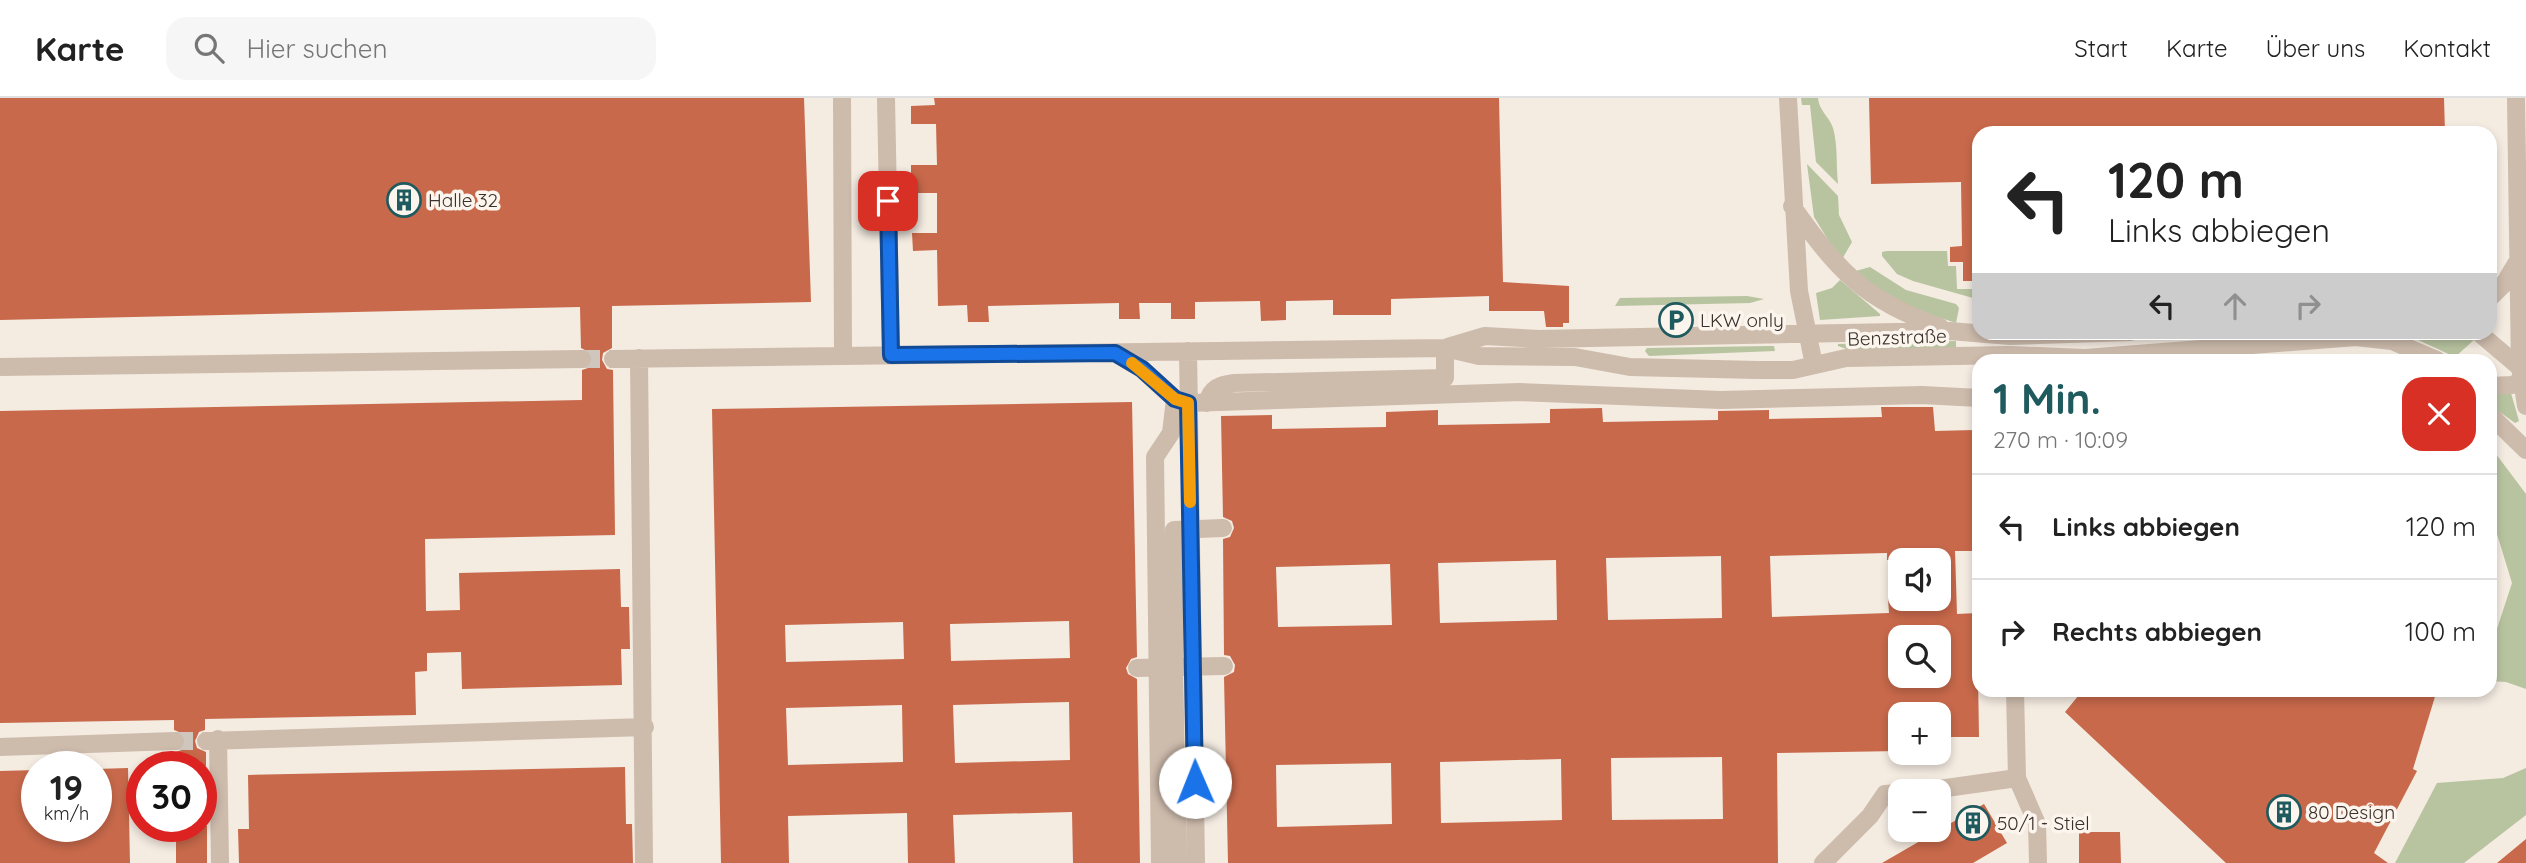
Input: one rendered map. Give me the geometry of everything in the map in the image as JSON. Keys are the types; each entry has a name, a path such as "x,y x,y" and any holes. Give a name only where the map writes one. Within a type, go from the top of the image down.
{"street":[{"path":"842,98 843,355"},
{"path":"886,98 891,355"},
{"path":"1780,98 1787,116"},
{"path":"1788,98 1792,206 1799,291 1815,365"},
{"path":"2516,98 2519,259 2526,406"},
{"name":"Benzstraße","path":"1792,206 1822,249 1857,285 1890,307 1950,331"},
{"path":"2497,291 2519,259"},
{"name":"Benzstraße","path":"1445,348 1485,336 1538,339 1807,332 1972,333"},
{"name":"Benzstraße","path":"2137,354 2317,340"},
{"name":"Benzstraße","path":"2383,340 2423,354"},
{"path":"2486,340 2523,376"},
{"path":"612,359 1445,348 1445,378 1234,383 1220,385 1210,392 1207,403"},
{"name":"Benzstraße","path":"1445,348 1479,356 1575,357 1630,367 1757,370 1793,370 1846,358 1972,358"},
{"path":"1188,351 1182,401 1196,863"},
{"path":"1115,353 1142,369 1182,401 1207,403 1520,392 1721,400 1922,395 1972,398"},
{"path":"639,358 645,727 644,863"},
{"path":"0,367 582,359"},
{"path":"2497,384 2523,376"},
{"path":"1160,863 1155,457 1171,433 1182,401"},
{"path":"2497,422 2526,450"},
{"path":"1178,863 1174,530 1223,528"},
{"path":"1137,668 1224,666"},
{"path":"2015,697 2017,778 2037,824 2038,863"},
{"path":"219,863 212,740 645,727"},
{"path":"0,747 175,741"},
{"path":"1951,787 2017,778"},
{"path":"1823,863 1888,794"}],"green space":[{"path":"1801,98 1818,98 1833,128 1838,184 1816,162 1810,105 1802,105"},
{"path":"1807,164 1838,196 1839,215 1852,242 1841,261 1814,217"},
{"path":"1947,251 1948,266 1956,266 1957,289 1972,289 1972,298 1897,274 1882,256 1882,252"},
{"path":"1870,267 1906,290 1956,304 1959,308 1956,323 1898,304 1852,272"},
{"path":"1840,280 1880,316 1820,320 1816,293 1832,288"},
{"path":"1747,296 1764,299 1750,303 1615,306 1620,298"},
{"path":"2418,340 2474,340 2458,354 2448,354"},
{"path":"1956,341 1956,350 1852,351 1838,346 1838,344"},
{"path":"1774,346 1775,351 1649,356 1645,351 1647,348"},
{"path":"2511,393 2519,421 2515,423 2497,410 2497,394"},
{"path":"2497,455 2526,494 2526,689 2497,681 2497,629 2512,583 2497,534"},
{"path":"2526,768 2526,815 2464,863 2395,863 2437,783 2503,778"}],"building":[{"path":"0,98 804,98 811,302 612,306 612,348 603,353 602,360 607,369 613,370 615,535 425,539 426,611 460,610 459,573 620,569 621,607 629,607 630,649 621,649 622,685 462,689 461,652 427,653 427,671 415,672 416,715 205,719 205,730 199,732 195,741 197,748 204,751 178,751 182,750 186,741 184,734 174,730 174,720 0,723 0,411 582,400 582,370 588,368 593,360 591,353 581,348 580,307 0,320"},
{"path":"934,98 1499,98 1503,282 1569,286 1569,323 1563,323 1563,327 1546,327 1544,311 1489,311 1489,296 1391,299 1391,315 1333,315 1333,300 1286,301 1286,320 1261,321 1260,301 1195,302 1195,319 1171,319 1171,303 1139,303 1140,319 1119,319 1119,303 988,306 989,322 968,322 967,305 938,306 937,250 913,251 912,233 937,233 937,193 911,193 911,165 937,165 936,124 911,124 911,106 935,105"},
{"path":"1869,98 2444,98 2445,126 1972,126 1972,281 1963,281 1963,262 1950,262 1950,247 1962,246 1961,182 1871,184"},
{"path":"1132,402 1137,657 1131,659 1126,668 1128,674 1137,679 1140,863 1073,863 1072,812 953,815 955,863 908,863 907,813 788,816 789,863 721,863 712,409","holes":["1069,621 1070,658 951,661 950,624","903,622 904,659 786,662 785,625","1069,702 1070,760 955,763 953,705","902,705 903,762 788,765 786,708"]},
{"path":"1881,407 1933,407 1935,431 1972,430 1972,551 1955,551 1957,614 1972,613 1972,697 1978,697 1979,737 1951,737 1951,702 1888,702 1888,751 1777,753 1778,863 1228,863 1224,677 1234,672 1235,665 1230,656 1224,655 1223,539 1230,537 1234,528 1232,521 1223,517 1221,416 1272,415 1272,429 1386,427 1386,412 1438,410 1438,425 1550,423 1550,409 1602,408 1603,422 1718,420 1718,411 1769,410 1769,419 1882,417","holes":["1888,548 1951,548 1951,611 1772,617 1770,556 1887,553 1888,560","1721,556 1722,618 1608,620 1606,558","1556,560 1557,620 1440,623 1438,563","1390,564 1392,625 1278,627 1276,567","1722,757 1723,819 1612,820 1611,758","1561,759 1562,820 1441,823 1440,762","1391,763 1392,824 1277,827 1276,765"]},
{"name":"80 Design","path":"2077,697 2435,697 2413,769 2417,771 2374,853 2388,863 2226,863 2065,712"},
{"path":"625,767 626,824 632,824 633,863 239,863 238,829 249,829 248,775"},
{"path":"112,768 126,768 126,842 130,842 130,863 0,863 0,771 21,770 21,842 112,842"},
{"name":"50/1 - Stiel","path":"1984,804 2007,843 1973,863 1882,863 1918,842 1951,842 1951,823"},
{"path":"2079,832 2120,832 2121,863 2079,863"},
{"path":"2526,839 2526,863 2497,863"},
{"path":"176,842 207,842 207,863 176,863"}],"tunnel":[{"path":"582,359 613,359"},
{"path":"175,741 206,741"}],"slow traffic":[{"path":"1132,363 1175,399 1188,403 1190,502"}],"place":[{"name":"Halle 32","path":"404,200"},
{"name":"LKW only","path":"1676,320"},
{"name":"80 Design","path":"2284,812"},
{"name":"50/1 - Stiel","path":"1973,823"}],"route":[{"path":"888,201 891,355 1115,353 1142,369 1175,399 1188,403 1195,782"}]}
